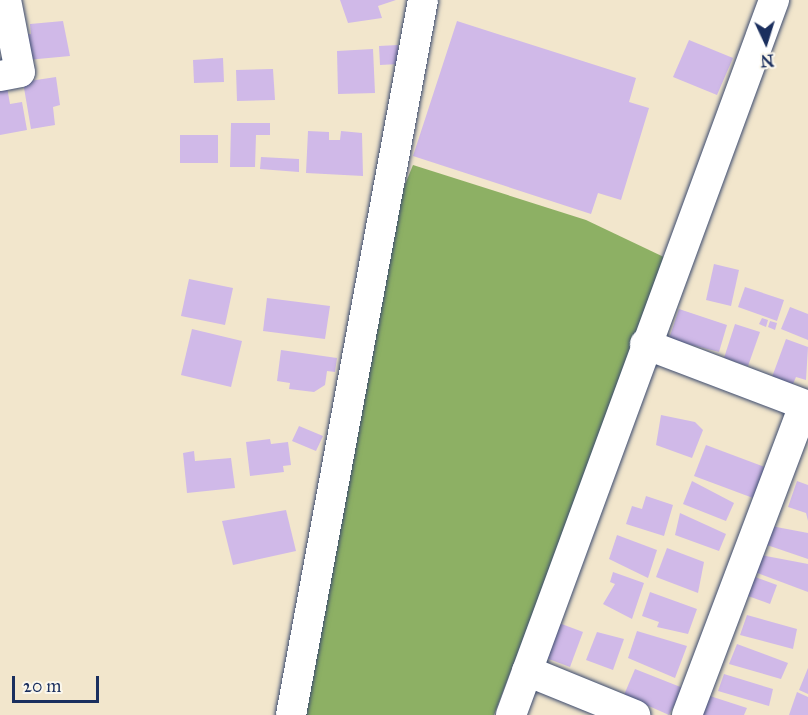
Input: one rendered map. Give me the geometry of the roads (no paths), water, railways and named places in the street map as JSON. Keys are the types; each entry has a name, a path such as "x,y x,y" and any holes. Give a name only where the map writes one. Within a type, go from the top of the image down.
{"street":[{"path":"0,76 20,72 6,0"},
{"path":"291,715 423,0"},
{"path":"511,715 645,344 774,0"},
{"path":"645,344 806,406 687,715"},
{"path":"527,671 635,715"}]}
